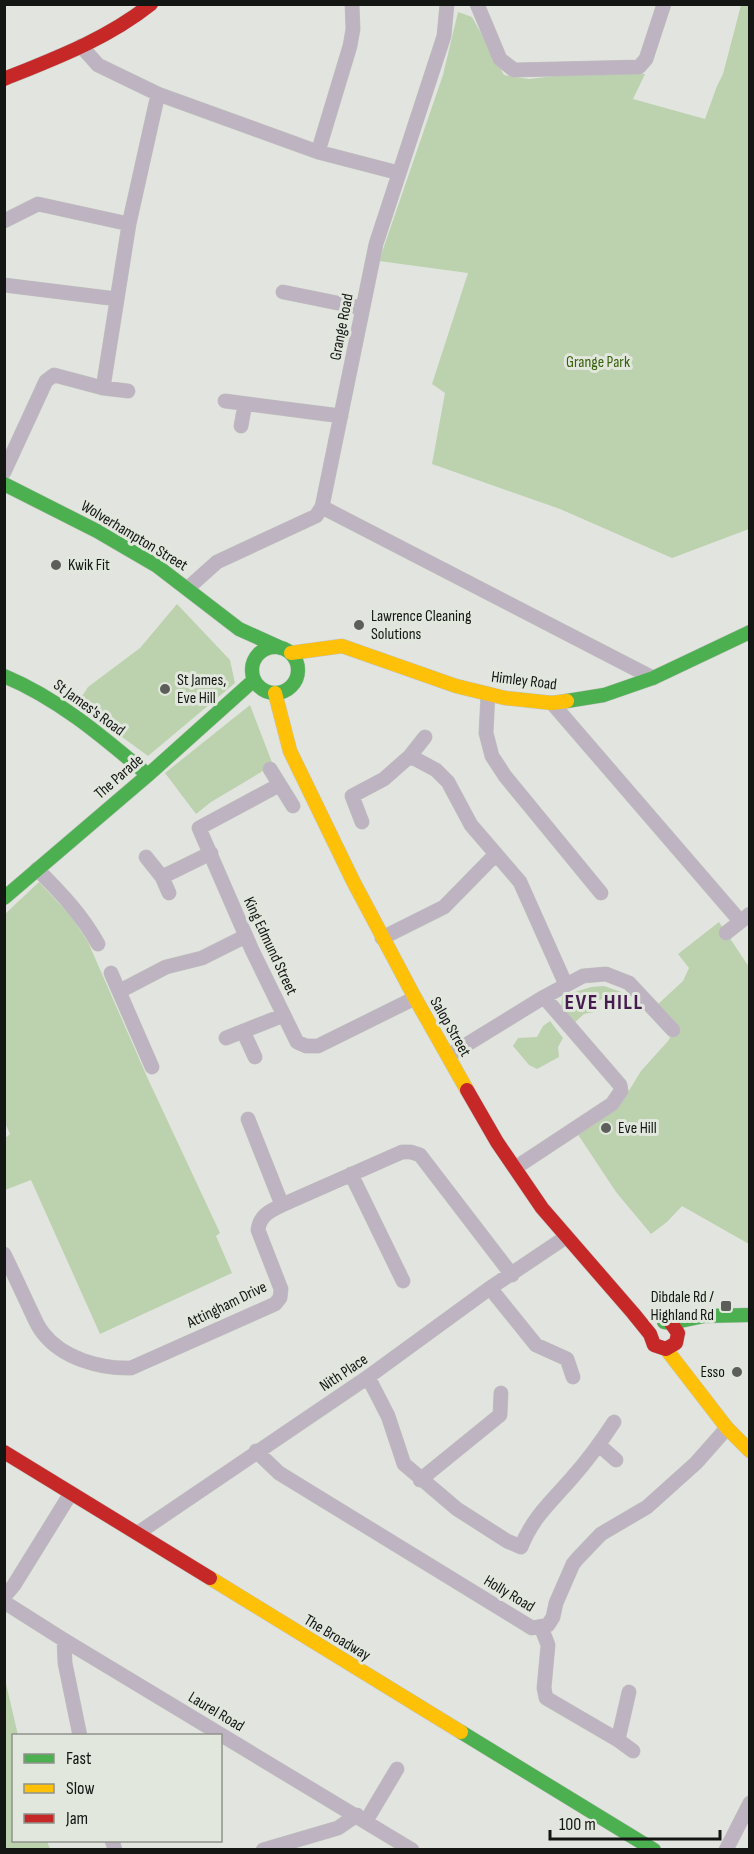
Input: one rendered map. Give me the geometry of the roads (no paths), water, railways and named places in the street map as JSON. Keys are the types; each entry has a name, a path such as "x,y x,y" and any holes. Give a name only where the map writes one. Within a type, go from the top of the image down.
{"main road":[{"path":"4,79 113,30 151,4"},
{"name":"Wolverhampton Street","path":"4,484 97,531 157,566 239,629 286,650"},
{"name":"Wolverhampton Street","path":"239,629 255,658"},
{"name":"Himley Road","path":"286,650 342,646 456,686 488,694 552,703 604,694 653,678 750,632"},
{"path":"298,667 286,650 267,648 260,652 252,665 254,680 266,691 281,691 296,680 298,667 324,647"},
{"name":"St James's Road","path":"4,676 40,693 66,709 148,775"},
{"name":"The Parade","path":"4,898 148,775 254,680"},
{"name":"Salop Street","path":"281,691 283,729 290,751 382,938 497,1142 542,1208 633,1313 653,1329"},
{"path":"674,1328 704,1316 750,1315"},
{"path":"661,1322 674,1328 678,1338 669,1348 654,1345 653,1329 661,1322"},
{"path":"669,1348 677,1364 727,1428 750,1451"},
{"name":"The Broadway","path":"4,1452 654,1850"}],"street":[{"path":"318,152 350,46 353,29 352,4"},
{"name":"Grange Road","path":"322,507 376,244 444,36 447,4"},
{"path":"477,4 500,59 514,70 639,67 646,59 664,4"},
{"path":"81,46 98,65 158,94 318,152 399,173"},
{"path":"103,388 129,224 158,94"},
{"path":"4,221 38,204 129,224"},
{"path":"4,285 117,299"},
{"path":"283,292 362,308"},
{"path":"4,472 46,381 54,375 103,388 128,391"},
{"path":"225,401 341,416"},
{"path":"241,426 245,404"},
{"path":"188,588 217,562 316,516 322,507 653,678"},
{"path":"488,694 486,733 492,756 505,776 601,893"},
{"path":"552,703 745,917 726,933"},
{"path":"362,822 352,796 384,779 410,756 425,737"},
{"path":"410,756 436,770 448,782 471,825 520,882 566,985"},
{"path":"270,770 293,806"},
{"name":"King Edmund Street","path":"279,785 199,828 246,936 297,1042 306,1046 318,1046 415,999"},
{"path":"162,878 211,853"},
{"path":"382,938 444,907 495,854"},
{"path":"146,857 162,878 169,892"},
{"path":"37,869 74,906 98,944"},
{"path":"120,992 166,967 202,958 246,936"},
{"path":"111,973 152,1067"},
{"path":"448,1056 544,997 583,976 606,974 628,982 673,1030"},
{"path":"515,1168 612,1104 621,1091 620,1085 544,997"},
{"path":"226,1038 284,1015"},
{"path":"243,1031 255,1057"},
{"path":"248,1119 282,1205"},
{"name":"Attingham Drive","path":"4,1254 9,1275 41,1332 53,1345 101,1366 130,1368 275,1304 280,1298 281,1289 258,1230 259,1223 265,1214 402,1152 411,1152 420,1155 512,1275"},
{"path":"351,1174 403,1281"},
{"name":"Nith Place","path":"138,1533 368,1377 490,1288 567,1237"},
{"path":"490,1288 536,1345 567,1359 573,1377"},
{"path":"368,1377 388,1416 404,1464 420,1480 457,1509 507,1541 521,1547"},
{"path":"420,1480 500,1415 501,1393"},
{"path":"516,1560 530,1527 541,1511 573,1477 614,1422"},
{"name":"Holly Road","path":"256,1451 279,1473 532,1628 548,1625 573,1564 601,1534 647,1507 696,1463 727,1428"},
{"path":"599,1445 616,1460"},
{"path":"4,1599 71,1493"},
{"name":"Laurel Road","path":"4,1599 64,1640 221,1734"},
{"path":"541,1627 548,1645 544,1688 546,1698 633,1751"},
{"path":"64,1640 65,1663 80,1734"},
{"path":"618,1740 629,1692"},
{"name":"Laurel Road","path":"222,1735 412,1850"},
{"path":"263,1850 338,1828 361,1818 397,1769"},
{"path":"726,1850 750,1803"}],"place":[{"name":"Kwik Fit","path":"56,565"},
{"name":"Lawrence Cleaning Solutions","path":"359,625"},
{"name":"St James, Eve Hill","path":"165,689"},
{"name":"Eve Hill","path":"606,1128"},
{"name":"Dibdale Rd / Highland Rd","path":"726,1306"},
{"name":"Esso","path":"737,1372"}],"district":[{"name":"EVE HILL","path":"604,1002"}],"park label":[{"name":"Grange Park","path":"598,362"}]}
